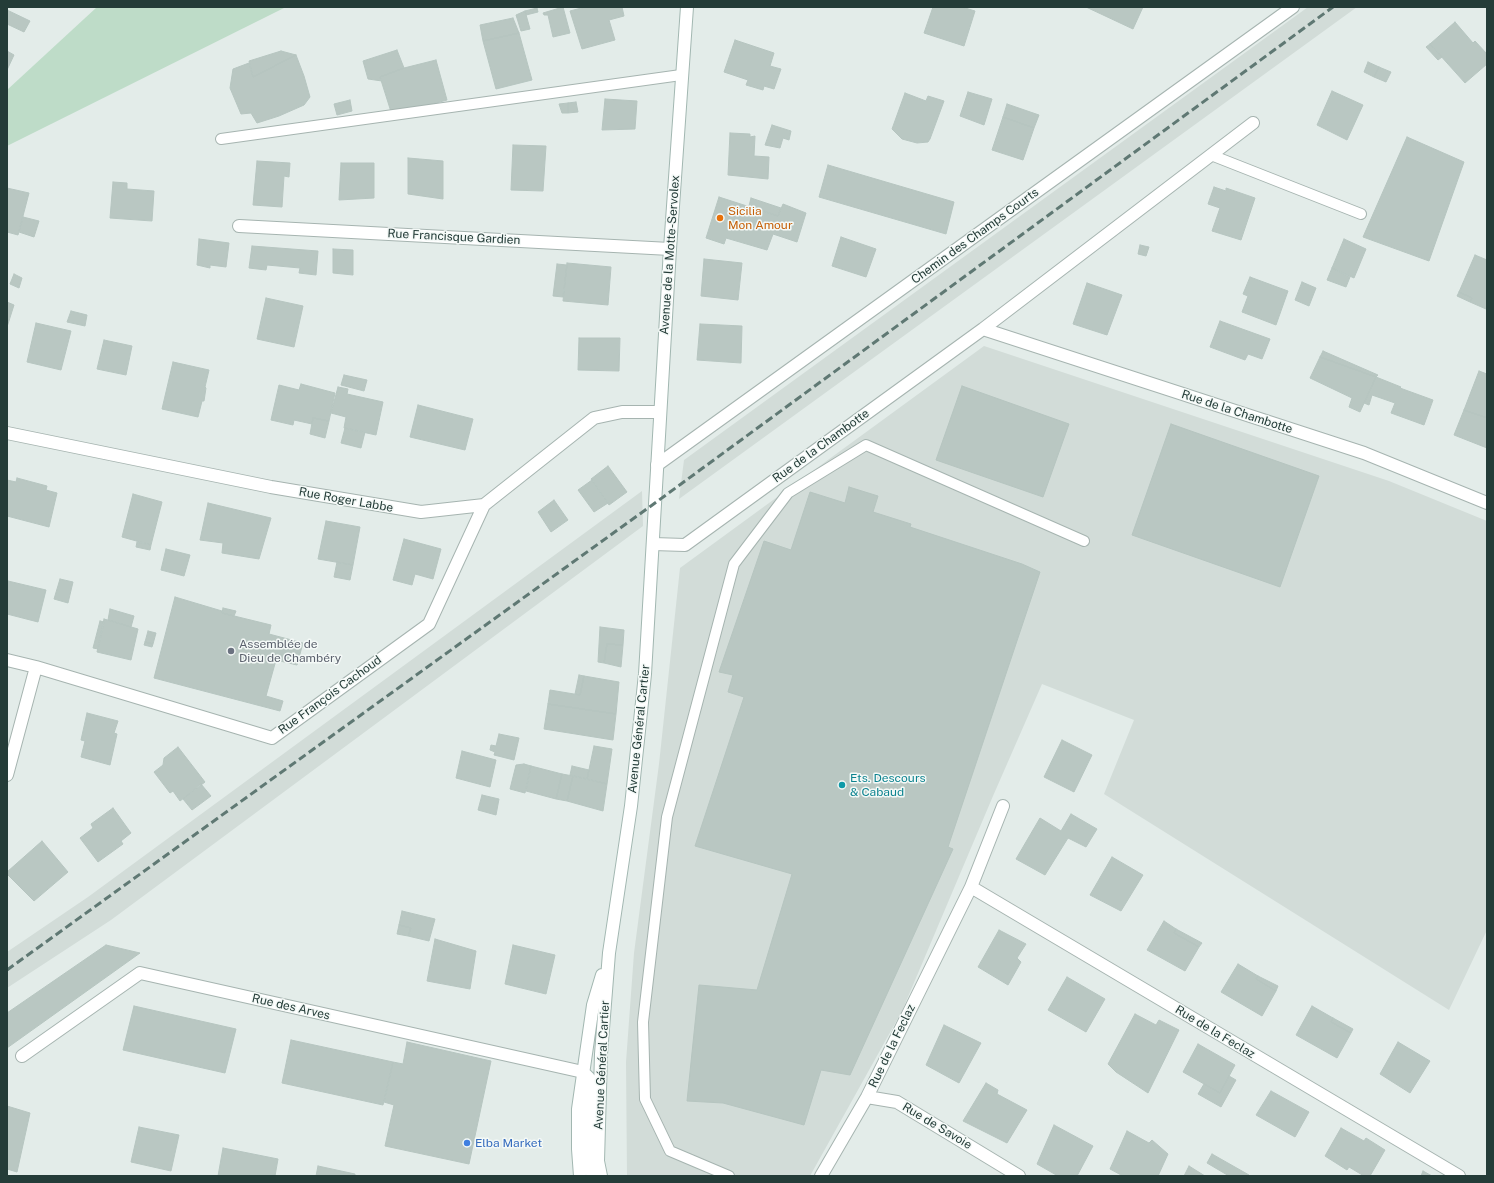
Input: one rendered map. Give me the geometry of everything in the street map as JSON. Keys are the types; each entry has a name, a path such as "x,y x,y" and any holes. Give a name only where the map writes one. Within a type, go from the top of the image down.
{"street":[{"name":"Avenue de la Motte-Servolex","path":"655,503 681,75 687,7"},
{"name":"Chemin des Champs Courts","path":"657,465 1293,7"},
{"name":"Rue de la Chambotte","path":"653,544 685,545 983,329 1253,123"},
{"name":"Rue Francisque Gardien","path":"239,226 670,249"},
{"name":"Rue de la Chambotte","path":"983,329 1364,453 1487,503"},
{"path":"484,505 594,418 622,412 660,412"},
{"name":"Rue Roger Labbe","path":"7,433 271,487 421,512 484,505"},
{"name":"Avenue Général Cartier","path":"601,1176 598,1161 598,1138 601,1054 609,953 631,806 645,674 655,503"},
{"name":"Rue François Cachoud","path":"7,660 36,667 272,738 429,624 484,505"},
{"path":"7,775 36,667"},
{"name":"Rue de la Feclaz","path":"867,1097 971,887 1003,806"},
{"name":"Rue de la Feclaz","path":"971,887 1459,1176"},
{"name":"Avenue Général Cartier","path":"580,1176 578,1109 593,1005 609,953"},
{"name":"Rue des Arves","path":"22,1056 140,973 583,1072"},
{"name":"Avenue Général Cartier","path":"583,1072 589,1078 589,1168 594,1176"},
{"path":"821,1176 867,1097"},
{"name":"Rue de Savoie","path":"867,1097 897,1102 1019,1176"}],"lane":[{"path":"221,139 681,75"},
{"path":"1211,155 1361,214"},
{"path":"729,1176 670,1151 645,1099 644,1022 667,818 734,564 788,493 866,445 1084,541"}],"shaded area":[{"path":"1308,7 1357,7 679,499 684,460"},
{"path":"984,346 1389,481 1487,521 1487,930 1449,1010 1104,794 1134,720 1042,684 902,1011 810,1176 627,1176 626,1062 634,953 659,764 680,568"},
{"path":"642,491 643,526 111,920 7,988 7,952 88,897"}],"green space":[{"path":"97,7 286,7 7,146 7,90"}],"building":[{"path":"563,7 570,33 553,37 548,15 544,15 543,13"},
{"path":"585,7 622,7 624,16 609,20 615,40 582,49 570,11"},
{"path":"933,7 962,7 975,11 964,46 924,33"},
{"path":"1086,7 1143,7 1133,29"},
{"path":"537,8 538,12 526,15 525,11"},
{"path":"7,10 30,21 24,32 7,24"},
{"path":"525,11 530,29 521,31 516,15"},
{"path":"513,18 519,33 483,41 480,25"},
{"path":"1455,22 1473,43 1475,41 1487,54 1487,64 1465,83 1430,44"},
{"path":"519,33 532,80 496,89 483,41"},
{"path":"735,40 774,53 770,66 781,69 774,89 764,86 763,90 746,85 748,80 724,72"},
{"path":"1430,44 1442,57 1438,60 1426,47"},
{"path":"397,50 404,68 380,77 382,81 368,79 363,61"},
{"path":"7,51 14,55 7,70"},
{"path":"281,51 296,55 253,77 249,61"},
{"path":"296,55 310,97 304,105 279,116 257,123 251,113 241,114 230,88 233,69 249,63 253,77"},
{"path":"436,60 447,100 392,115 380,77 404,68"},
{"path":"1368,62 1379,67 1374,77 1364,72"},
{"path":"1379,67 1391,72 1386,82 1374,77"},
{"path":"1332,91 1363,105 1347,140 1317,125"},
{"path":"968,92 992,99 984,125 960,116"},
{"path":"905,93 926,101 928,96 944,101 928,142 917,143 902,139 892,129"},
{"path":"605,99 637,101 635,129 602,130"},
{"path":"350,100 352,111 337,115 334,104"},
{"path":"576,102 578,112 568,113 568,103"},
{"path":"568,103 568,113 562,113 559,104"},
{"path":"1007,104 1039,115 1034,128 1003,117"},
{"path":"1003,117 1034,128 1023,160 992,150"},
{"path":"772,125 791,131 789,140 783,138 780,148 765,145"},
{"path":"730,133 750,134 750,137 755,136 754,156 769,157 768,179 728,175"},
{"path":"1407,137 1464,162 1429,261 1363,237"},
{"path":"513,145 546,146 543,191 511,190"},
{"path":"408,158 443,161 443,199 408,194"},
{"path":"257,161 290,163 289,177 284,176 282,207 253,205"},
{"path":"341,163 374,163 374,198 339,200"},
{"path":"828,165 954,202 946,234 819,197"},
{"path":"113,182 127,183 127,189 154,191 152,221 110,218"},
{"path":"1214,187 1226,191 1226,188 1255,198 1241,240 1212,231 1220,208 1208,204"},
{"path":"7,188 29,193 18,235 7,232"},
{"path":"719,197 778,216 783,204 806,213 797,242 773,234 767,250 726,238 724,244 706,238"},
{"path":"751,198 781,208 778,216 749,206"},
{"path":"23,217 39,221 34,237 19,232"},
{"path":"841,237 876,249 866,277 832,266"},
{"path":"199,239 229,243 226,267 210,265 210,268 197,265"},
{"path":"1344,239 1366,249 1354,278 1332,268"},
{"path":"1140,245 1149,247 1146,256 1138,254"},
{"path":"252,246 318,251 316,275 299,273 300,268 267,265 266,270 249,268"},
{"path":"333,249 353,250 353,275 333,273"},
{"path":"1475,255 1487,260 1486,309 1470,302 1472,298 1459,292"},
{"path":"704,259 742,263 738,300 701,296"},
{"path":"567,263 611,267 608,305 563,301"},
{"path":"557,264 567,265 563,297 553,296"},
{"path":"1332,268 1350,277 1346,287 1327,280"},
{"path":"14,274 22,278 19,288 10,284"},
{"path":"1250,277 1288,291 1276,325 1242,312 1248,296 1243,294"},
{"path":"1302,282 1316,288 1309,306 1295,300"},
{"path":"1087,283 1122,295 1107,335 1073,324"},
{"path":"1459,292 1472,298 1470,302 1457,296"},
{"path":"266,298 303,306 294,347 257,339"},
{"path":"7,302 14,305 7,327"},
{"path":"71,311 87,315 85,326 67,322"},
{"path":"1220,321 1270,339 1262,359 1248,354 1245,360 1210,347"},
{"path":"36,323 71,331 61,370 27,362"},
{"path":"700,324 742,326 741,363 697,360"},
{"path":"579,338 620,338 619,371 578,370"},
{"path":"104,340 132,346 126,375 97,369"},
{"path":"1323,351 1378,375 1376,377 1320,357"},
{"path":"1320,357 1376,377 1360,412 1349,407 1352,398 1310,378"},
{"path":"173,362 209,370 205,387 204,401 202,401 198,417 162,409"},
{"path":"1479,371 1487,374 1487,418 1464,410"},
{"path":"344,375 367,380 364,391 341,385"},
{"path":"1376,377 1401,387 1400,388 1433,400 1424,425 1391,413 1395,403 1372,395 1369,405 1364,403"},
{"path":"301,384 335,393 329,421 313,418 312,424 294,420 293,425 271,420 279,385 299,390"},
{"path":"962,386 1069,424 1043,497 936,460"},
{"path":"338,387 348,389 347,394 383,402 376,435 344,428 346,417 331,413"},
{"path":"418,405 473,419 465,450 410,437"},
{"path":"1464,410 1487,418 1487,448 1454,435"},
{"path":"313,418 329,421 325,438 310,434"},
{"path":"1171,424 1319,476 1280,587 1132,535"},
{"path":"345,428 365,432 361,448 341,443"},
{"path":"608,466 627,492 609,505 591,479"},
{"path":"17,478 47,486 46,490 57,493 49,527 7,516 7,480 16,482"},
{"path":"592,480 608,503 594,512 578,490"},
{"name":"Ets. Descours & Cabaud","path":"849,487 878,496 873,512 911,524 910,527 1022,564 1040,572 948,847 953,849 850,1075 821,1070 804,1125 723,1103 687,1101 699,985 757,990 792,874 695,846 744,697 728,692 733,675 719,672 764,541 791,550 810,492 845,503"},
{"path":"133,494 162,502 151,545 122,537"},
{"path":"554,500 568,520 551,532 538,512"},
{"path":"208,503 271,518 259,559 222,553 223,543 200,540"},
{"path":"326,521 360,527 353,565 318,559"},
{"path":"404,539 441,549 433,579 415,574 412,585 393,580"},
{"path":"137,542 151,545 150,550 136,547"},
{"path":"166,549 190,555 184,576 161,570"},
{"path":"337,562 353,565 350,580 334,577"},
{"path":"60,579 73,582 68,603 54,599"},
{"path":"8,581 46,590 38,622 7,614"},
{"name":"Assemblée de Dieu de Chambéry","path":"175,597 222,611 222,613 271,625 269,634 303,643 297,665 276,660 266,696 283,701 280,711 154,678"},
{"path":"223,608 236,611 234,616 222,613"},
{"path":"110,609 134,616 131,627 108,620"},
{"path":"104,619 138,629 131,660 97,652"},
{"path":"100,621 104,622 98,649 93,648"},
{"path":"600,627 624,630 623,645 607,644 604,663 598,662"},
{"path":"148,631 156,633 153,644 145,642"},
{"path":"145,642 153,644 152,647 144,645"},
{"path":"607,644 623,645 621,667 604,663"},
{"path":"579,675 584,676 580,695 575,694"},
{"path":"584,676 619,682 616,714 548,704 550,690 580,695"},
{"path":"548,704 616,714 613,740 544,729"},
{"path":"87,713 118,721 114,733 117,734 110,765 81,757 85,741 81,740"},
{"path":"499,734 519,738 514,760 494,755 495,752 490,750 491,745 496,746"},
{"path":"1062,740 1092,755 1074,792 1044,777"},
{"path":"594,746 612,749 607,784 587,779"},
{"path":"178,747 205,782 180,801 173,791 170,793 154,772 163,765 164,758"},
{"path":"462,751 496,760 490,787 456,778"},
{"path":"524,764 531,766 525,793 510,789 516,765"},
{"path":"531,766 562,774 556,799 526,791"},
{"path":"572,766 589,770 587,779 570,775"},
{"path":"562,774 573,776 567,801 556,799"},
{"path":"573,776 607,784 603,811 567,801"},
{"path":"201,784 211,796 192,810 183,799"},
{"path":"482,795 499,799 496,815 478,810"},
{"path":"113,808 131,833 121,841 123,844 98,862 80,838 93,828 91,824"},
{"path":"1071,814 1097,829 1086,847 1068,838 1045,875 1016,859 1040,818 1061,831"},
{"path":"42,841 68,872 34,901 7,874 7,872"},
{"path":"1112,857 1143,875 1121,911 1090,895"},
{"path":"402,911 435,919 429,941 408,936 411,928 399,925"},
{"path":"1164,921 1176,929 1174,933 1199,947 1185,971 1147,950"},
{"path":"399,925 411,928 408,936 397,934"},
{"path":"1176,929 1202,943 1199,947 1174,933"},
{"path":"999,930 1026,944 1017,958 1021,962 1008,985 978,967"},
{"path":"435,939 476,951 470,989 427,981"},
{"path":"106,945 140,953 7,1048 7,1013"},
{"path":"513,945 555,955 546,994 505,984"},
{"path":"1238,964 1258,976 1256,979 1276,991 1262,1016 1221,992"},
{"path":"1258,976 1278,986 1276,991 1256,979"},
{"path":"1067,977 1105,999 1086,1032 1048,1010"},
{"path":"134,1006 236,1029 225,1073 123,1050"},
{"path":"1312,1006 1333,1018 1331,1022 1351,1033 1337,1058 1296,1035"},
{"path":"1135,1014 1156,1025 1159,1020 1179,1030 1148,1093 1116,1072 1108,1064"},
{"path":"1333,1018 1353,1029 1351,1033 1331,1022"},
{"path":"944,1025 981,1043 959,1083 926,1065"},
{"path":"291,1040 393,1062 383,1105 282,1083"},
{"path":"407,1042 491,1061 469,1164 385,1146 394,1105 384,1102 393,1062 403,1064"},
{"path":"1398,1042 1430,1061 1410,1093 1380,1074"},
{"path":"1198,1044 1235,1065 1220,1093 1183,1072"},
{"path":"1229,1076 1236,1080 1221,1107 1198,1094 1204,1084 1220,1093"},
{"path":"986,1083 998,1090 997,1094 1027,1110 1007,1143 963,1121"},
{"path":"1271,1091 1309,1112 1295,1137 1256,1115"},
{"path":"7,1106 30,1113 17,1172 7,1169"},
{"path":"1054,1125 1093,1146 1077,1176 1058,1176 1037,1164"},
{"path":"139,1127 179,1135 171,1171 131,1162"},
{"path":"1341,1128 1364,1141 1366,1138 1385,1150 1370,1176 1364,1176 1349,1167 1347,1170 1325,1156"},
{"path":"1127,1131 1149,1143 1152,1140 1168,1154 1158,1176 1123,1176 1110,1169"},
{"path":"223,1148 278,1159 275,1176 218,1176"},
{"path":"1212,1154 1249,1175 1229,1176 1207,1163"},
{"path":"318,1166 355,1174 355,1176 316,1176"},
{"path":"1189,1166 1205,1176 1184,1176"},
{"path":"1423,1171 1432,1176 1421,1176"}],"railway":[{"path":"7,970 655,503 1333,7"}],"place":[{"name":"Sicilia Mon Amour","path":"720,218"},
{"name":"Assemblée de Dieu de Chambéry","path":"231,651"},
{"name":"Ets. Descours & Cabaud","path":"842,785"},
{"name":"Elba Market","path":"467,1143"}]}
